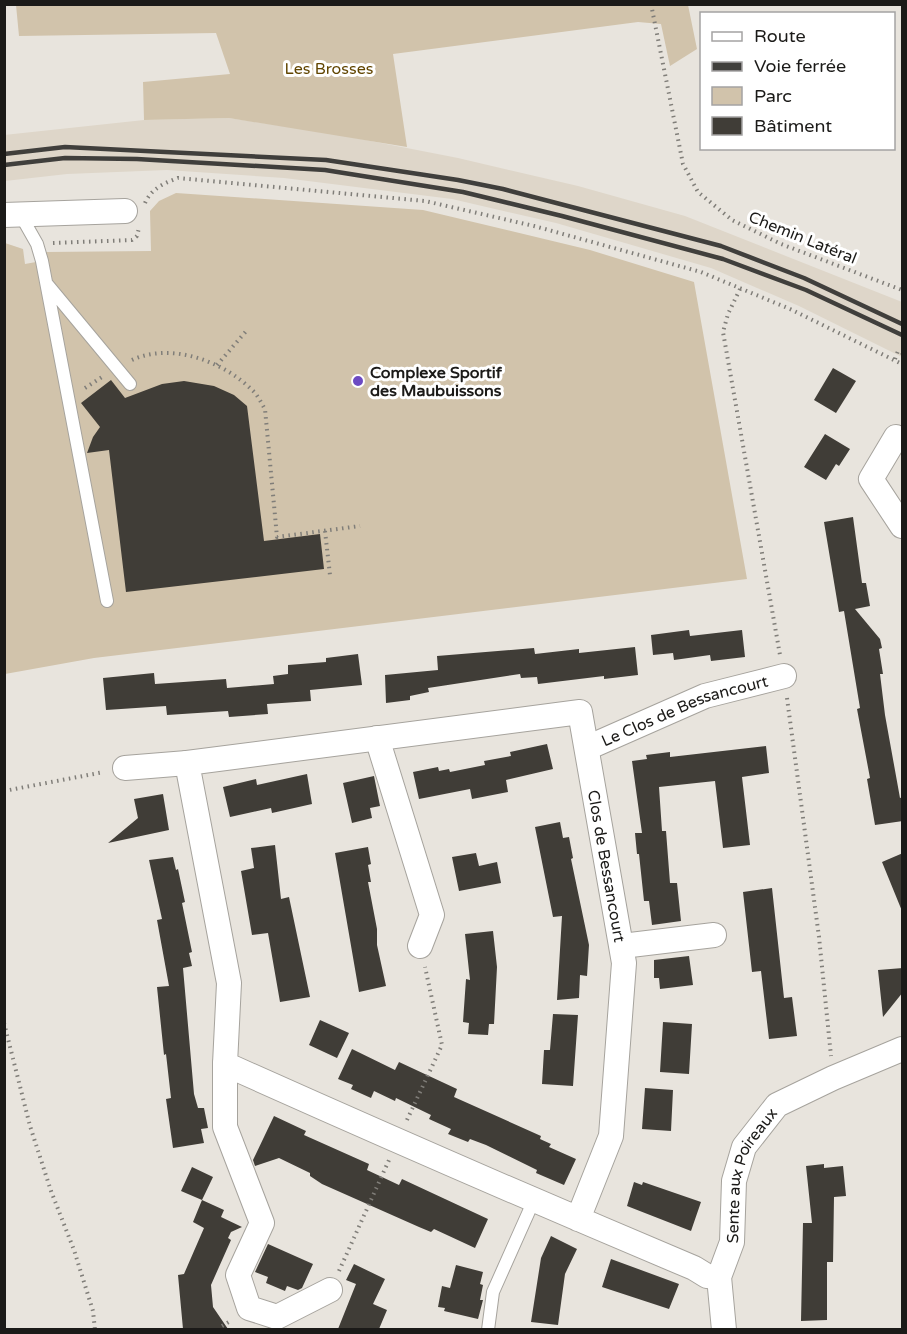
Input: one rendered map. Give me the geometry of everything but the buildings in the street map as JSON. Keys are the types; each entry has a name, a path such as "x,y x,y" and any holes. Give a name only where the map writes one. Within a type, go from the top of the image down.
{"street":[{"path":"12,214 136,213"},
{"path":"896,437 871,479 903,526"},
{"name":"Le Clos de Bessancourt","path":"587,748 705,696 784,676"},
{"name":"Clos de Bessancourt","path":"125,768 186,763 580,712 624,963 611,1136 578,1219"},
{"path":"377,738 432,915 420,946"},
{"path":"186,763 229,983 225,1127 262,1223 238,1275 249,1308 277,1317 330,1290"},
{"path":"622,946 714,934"},
{"name":"Sente aux Poireaux","path":"720,1277 732,1242 734,1181 744,1147 777,1105 833,1078 903,1049"},
{"path":"225,1064 694,1268 707,1276 720,1277 724,1329"}],"lane":[{"path":"12,214 37,244 107,600"},
{"path":"46,283 130,384"},
{"path":"488,1329 493,1292 534,1200"}],"path":[{"name":"Chemin Latéral","path":"651,4 683,164 698,192 732,220 782,244 903,290"},
{"path":"37,244 132,240 137,236 136,213 160,185 178,178 425,201 534,226 701,273 790,309 903,364"},
{"path":"217,365 248,329"},
{"path":"895,359 898,351 903,353"},
{"path":"85,388 116,367 141,356 179,354 217,365 236,376 254,391 265,410 277,537 360,526"},
{"path":"325,531 330,575"},
{"path":"4,791 125,768"},
{"path":"4,1023 30,1126 51,1191 74,1250 93,1311 95,1329"}],"shaded area":[{"path":"229,118 335,134 458,158 578,186 685,216 902,302 902,357 799,306 711,268 556,223 452,199 284,178 167,170 67,174 5,181 4,135 144,120"}],"green space":[{"name":"Les Brosses","path":"16,5 688,5 697,49 670,66 661,24 638,22 393,54 407,147 229,118 144,120 143,82 230,74 216,33 19,36"},
{"name":"Complexe Sportif des Maubuissons","path":"176,193 423,210 590,250 694,282 747,579 94,658 5,674 5,243 23,249 25,264 47,260 46,252 151,251 150,211 159,201"}],"railway":[{"path":"4,154 65,147 326,160 458,180 503,189 721,246 804,278 902,324"},
{"path":"4,165 65,158 137,159 325,170 463,192 723,259 806,290 902,335"}],"place":[{"name":"Complexe Sportif des Maubuissons","path":"358,381"}]}
